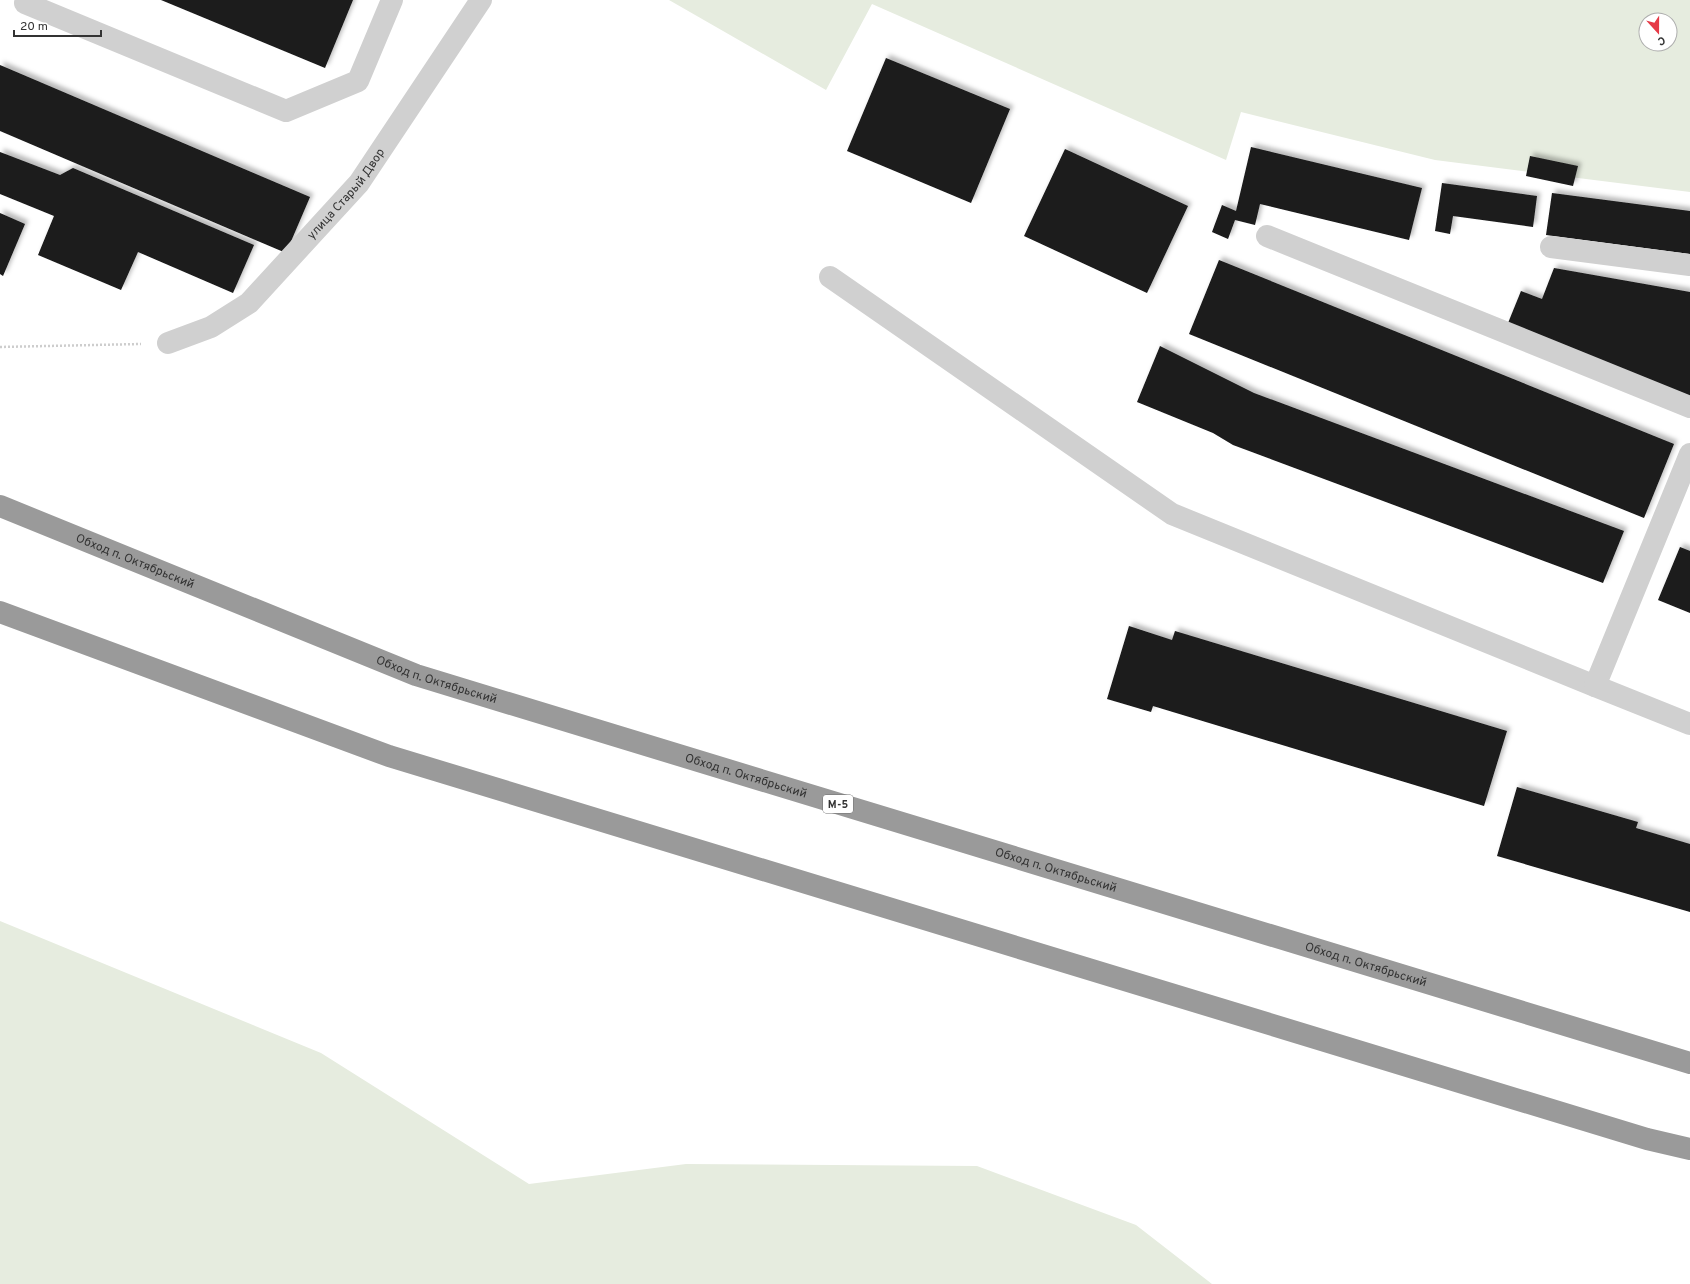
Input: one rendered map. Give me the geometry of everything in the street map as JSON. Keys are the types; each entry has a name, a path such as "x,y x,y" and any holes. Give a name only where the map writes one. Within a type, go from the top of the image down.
{"highway":[{"name":"Обход п. Октябрьский","path":"0,506 416,676 1690,1063"},
{"path":"0,612 389,756 1647,1139 1690,1149"}],"street":[{"path":"25,3 286,111 358,82 392,0"},
{"name":"улица Старый Двор","path":"168,343 211,326 249,303 359,183 481,0"},
{"path":"1267,236 1690,407"},
{"path":"1551,247 1690,265"},
{"path":"830,277 1172,514 1690,724"},
{"path":"1596,686 1690,454"}],"path":[{"path":"0,347 168,343"}],"shaded area":[{"path":"669,0 1690,0 1690,192 1435,160 1241,112 1226,160 872,4 826,90"},
{"path":"0,921 321,1053 529,1184 686,1164 977,1166 1136,1225 1212,1284 0,1284"}],"building":[{"path":"161,0 353,0 325,68"},
{"path":"886,58 1010,109 971,203 847,151"},
{"path":"0,65 310,197 286,253 0,131"},
{"path":"1251,147 1422,188 1409,240 1260,204 1255,225 1235,220 1228,239 1212,232 1222,205 1236,211"},
{"path":"1065,149 1188,206 1147,293 1024,236"},
{"path":"0,152 60,175 73,168 254,245 233,293 138,252 121,290 38,255 54,216 0,194"},
{"path":"1530,156 1578,166 1573,186 1526,176"},
{"path":"1442,183 1537,196 1533,227 1453,216 1450,234 1435,231"},
{"path":"1552,193 1690,211 1690,254 1546,235"},
{"path":"0,213 25,224 3,276 0,274"},
{"path":"1219,260 1674,444 1644,518 1189,334"},
{"path":"1554,268 1690,292 1690,396 1508,323 1521,291 1542,299"},
{"path":"1160,346 1254,393 1624,531 1603,583 1233,445 1213,433 1137,402"},
{"path":"1680,547 1690,551 1690,613 1658,600"},
{"path":"1129,626 1172,640 1175,631 1507,731 1484,806 1153,706 1151,712 1107,699"},
{"path":"1517,787 1638,822 1636,828 1690,844 1690,912 1497,856"}]}
